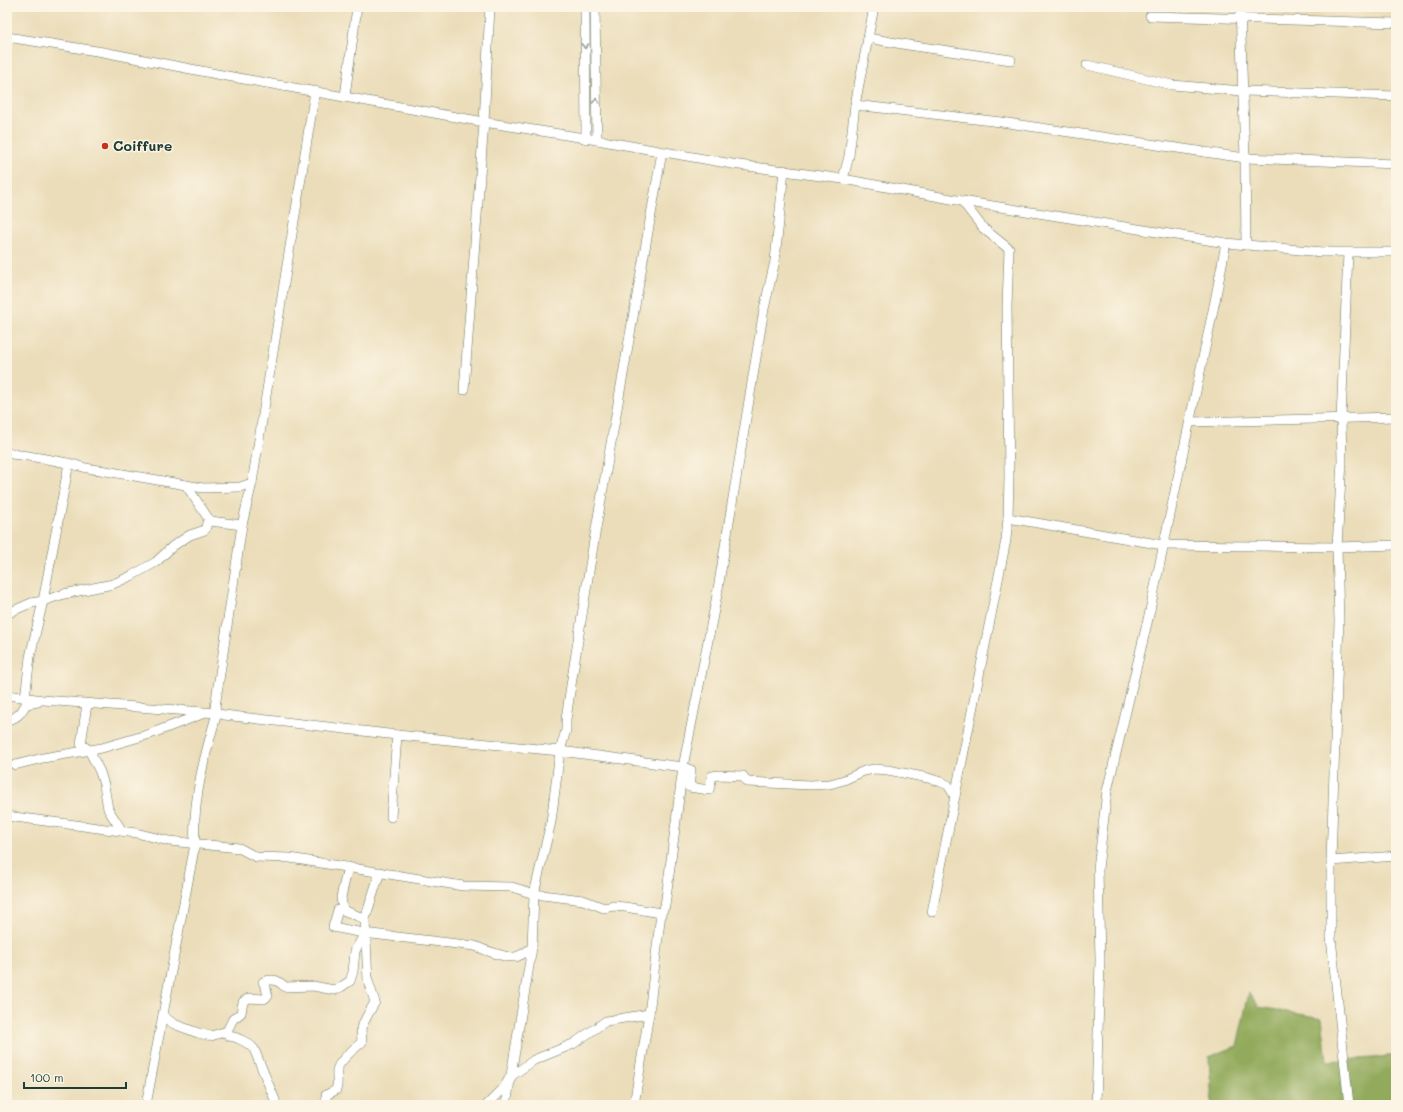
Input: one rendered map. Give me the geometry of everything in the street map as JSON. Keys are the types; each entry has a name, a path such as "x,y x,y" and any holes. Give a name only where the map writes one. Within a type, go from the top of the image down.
{"street":[{"path":"345,96 357,7"},
{"path":"464,390 484,122 490,7"},
{"path":"585,7 586,139"},
{"path":"595,7 597,140"},
{"path":"842,180 849,156 855,105 874,7"},
{"path":"1240,7 1246,245"},
{"path":"1150,16 1396,23"},
{"path":"7,37 103,52 226,76 484,122 732,164 784,170 962,202 1226,243 1322,252 1396,252"},
{"path":"868,38 1011,60"},
{"path":"1087,65 1172,85 1243,91 1396,96"},
{"path":"146,1105 195,844 194,824 200,784 207,747 217,713 216,707 242,525 252,483 315,91"},
{"path":"855,105 1001,122 1245,158 1396,164"},
{"path":"506,1105 532,948 534,894 551,822 560,751 566,730 566,719 594,540 662,152"},
{"path":"634,1105 661,913 665,906 683,767 714,610 764,310 775,261 784,170"},
{"path":"932,912 1006,540 1008,518 1007,307 1009,249 983,228 962,202"},
{"path":"1096,1105 1100,960 1098,869 1107,791 1149,615 1226,243"},
{"path":"1348,253 1341,419 1342,461 1338,547 1339,622 1331,861 1331,938 1349,1105"},
{"path":"1190,422 1396,417"},
{"path":"7,452 11,454 47,458 91,470 100,470 203,488 240,487 252,483"},
{"path":"25,698 30,657 43,601 69,463"},
{"path":"186,485 210,521 242,525"},
{"path":"1008,518 1164,545 1338,547 1396,545"},
{"path":"7,614 31,603 43,601 64,594 113,584 131,576 156,562 179,542 190,535 205,530 207,523 210,521"},
{"path":"7,695 87,704 217,713 397,735 560,751 683,767 691,770 689,787 709,790 712,776 719,775 743,776 747,782 810,785 830,784 864,771 874,769 888,770 928,778 948,785 955,796"},
{"path":"7,719 11,720 21,713 26,704 43,700"},
{"path":"87,704 81,744 89,750 102,779 108,809 122,831"},
{"path":"16,765 43,758 102,748 150,734 205,712"},
{"path":"391,817 397,735"},
{"path":"7,816 136,833 169,841 239,848 256,857 290,858 463,886 512,887 534,894 583,900 604,908 613,906 625,907 661,913"},
{"path":"1331,861 1396,856"},
{"path":"343,910 341,897 348,867"},
{"path":"326,1105 326,1095 336,1090 338,1082 336,1070 340,1063 362,1042 361,1028 375,1002 368,981 365,919 380,872"},
{"path":"365,919 343,910 338,910 333,927 365,934 475,946 515,957 532,948"},
{"path":"163,1016 174,1024 211,1036 227,1031 233,1020 241,1013 243,1002 250,998 264,999 268,996 263,982 269,979 280,982 285,988 314,986 334,990 342,987 350,981 353,972 355,950 365,934"},
{"path":"487,1105 504,1088 510,1076 534,1060 574,1044 606,1021 648,1014"},
{"path":"227,1031 229,1036 235,1037 250,1045 254,1049 255,1055 276,1100 276,1105"}],"green space":[{"path":"1249,993 1259,1007 1322,1018 1327,1061 1396,1055 1396,1105 1212,1105 1209,1057 1237,1046"}],"place":[{"name":"Coiffure","path":"105,146"}]}
